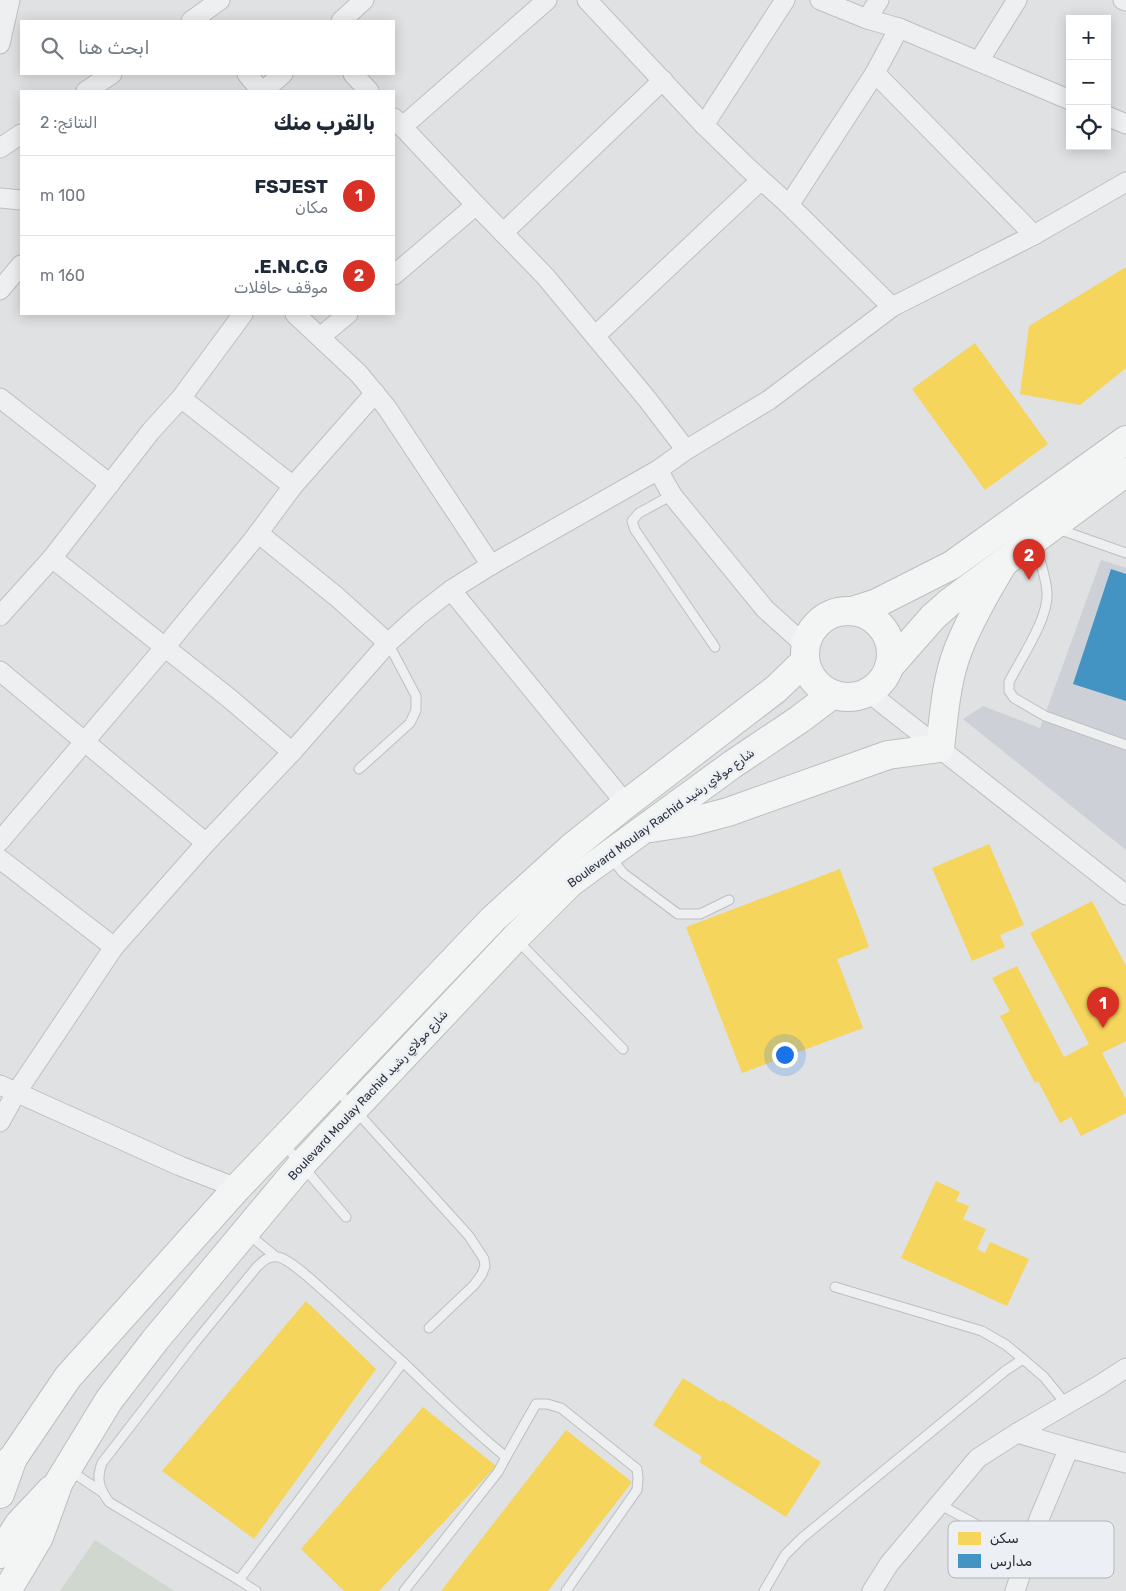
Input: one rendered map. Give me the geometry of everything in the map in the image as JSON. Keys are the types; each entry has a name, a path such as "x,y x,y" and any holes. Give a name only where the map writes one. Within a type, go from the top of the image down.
{"main road":[{"path":"1126,440 952,565 877,603 852,611 836,612 822,619 811,630 805,653 810,675 820,687 833,694 845,697 857,696 868,692 881,682 889,668 933,618 950,602 1126,472"},
{"path":"644,830 690,822 728,812 888,755 940,748 947,696 958,651 974,613 1004,562"},
{"path":"852,611 871,618 885,632 890,646 889,668"},
{"name":"Boulevard Moulay Rachid شارع مولاي رشيد","path":"8,1591 39,1537 63,1475 109,1400 156,1339 302,1164 354,1110 571,848 776,689 805,653"},
{"name":"Boulevard Moulay Rachid شارع مولاي رشيد","path":"0,1494 6,1464 68,1377 237,1188 333,1087 504,929 833,694"},
{"path":"0,1554 19,1524 63,1475"}],"street":[{"path":"0,44 10,0"},
{"path":"342,20 364,0"},
{"path":"547,0 398,122 545,276 686,450"},
{"path":"587,0 704,125 789,205 892,307"},
{"path":"704,125 785,0"},
{"path":"820,0 867,19 899,28 1066,98"},
{"path":"867,19 878,0"},
{"path":"979,61 1017,0"},
{"path":"193,20 216,10"},
{"path":"789,205 875,73 899,28"},
{"path":"875,73 1034,235"},
{"path":"88,90 110,75"},
{"path":"248,75 261,90"},
{"path":"263,90 282,75"},
{"path":"354,75 368,90"},
{"path":"503,233 663,80"},
{"path":"1111,118 1126,124"},
{"path":"0,148 20,135"},
{"path":"595,336 761,180"},
{"path":"0,1122 8,1089 114,947 206,843 292,752 388,643 419,615 451,590 491,564 658,470 686,450 769,400 892,307 1034,235 1126,182"},
{"path":"0,198 20,200"},
{"path":"395,274 476,205"},
{"path":"0,290 20,267"},
{"path":"4,603 52,558 151,431 181,398 242,315"},
{"path":"296,315 359,374 387,408 491,564"},
{"path":"320,337 347,315"},
{"path":"0,841 165,647 258,532 292,486 375,393"},
{"path":"0,398 110,484"},
{"path":"181,398 292,486"},
{"path":"658,470 672,495 765,609 805,653"},
{"path":"258,532 337,597 388,643"},
{"path":"52,558 229,698 292,752"},
{"path":"451,590 626,804"},
{"path":"0,672 206,843"},
{"path":"868,692 1126,895"},
{"path":"0,859 114,947"},
{"path":"8,1089 180,1166 237,1188"},
{"path":"872,1591 889,1564 978,1458 1017,1432 1126,1368"},
{"path":"1017,1432 1069,1448 1126,1462"},
{"path":"1038,1521 1069,1448"},
{"path":"1016,1591 1020,1578"}],"lane":[{"path":"672,495 639,513 632,521 636,530 715,646"},
{"path":"1126,553 1043,533 1047,602 1041,621 1009,682 1009,691 1014,698 1045,716 1126,745"},
{"path":"359,769 410,723 416,710 416,696 388,643"},
{"path":"608,854 623,874 678,914 700,914 729,900"},
{"path":"504,929 624,1049"},
{"path":"333,1087 469,1236 484,1259 485,1266 482,1274 474,1285 429,1328"},
{"path":"281,1141 346,1217"},
{"path":"246,1231 275,1256 285,1259 312,1281 403,1362 480,1436 506,1457"},
{"path":"256,1591 109,1502 102,1492 98,1480 102,1463 193,1345 256,1268 265,1259 275,1256"},
{"path":"835,1287 982,1331 1006,1345 1044,1377 1066,1404"},
{"path":"764,1591 785,1555 802,1538 990,1383 1022,1359"},
{"path":"240,1580 403,1362"},
{"path":"404,1591 498,1472 536,1404 547,1404 561,1408 637,1469 637,1490 566,1591"},
{"path":"63,1475 102,1492"},
{"path":"939,1504 970,1521"}],"shaded area":[{"path":"1101,560 1126,568 1126,850 963,719 983,706 1040,728"},
{"path":"95,1540 174,1591 60,1591"}],"building: سكن":[{"path":"1126,267 1126,368 1080,405 1020,394 1029,326"},
{"path":"975,343 1048,444 985,490 912,389"},
{"path":"989,844 1024,925 1000,935 1005,947 972,961 932,868"},
{"path":"840,869 869,947 837,959 863,1028 742,1073 686,927"},
{"path":"1092,901 1126,966 1126,1041 1102,1053 1126,1099 1126,1113 1081,1136 1071,1117 1060,1123 1038,1081 1035,1083 1000,1016 1010,1011 992,978 1017,966 1064,1057 1089,1044 1030,933"},
{"path":"936,1181 960,1192 956,1201 969,1206 963,1219 986,1229 977,1249 985,1253 990,1242 1029,1259 1007,1306 901,1258"},
{"path":"306,1301 376,1369 254,1539 162,1471"},
{"path":"683,1378 821,1462 786,1517 699,1462 702,1457 653,1425"},
{"path":"423,1407 496,1466 379,1591 344,1591 301,1549"},
{"path":"566,1430 632,1482 548,1591 441,1591"}],"building: مدارس":[{"path":"1111,569 1126,574 1126,701 1073,684"}],"place":[{"name":"E.N.C.G.","path":"1029,580"},
{"name":"FSJEST","path":"1103,1028"}]}
